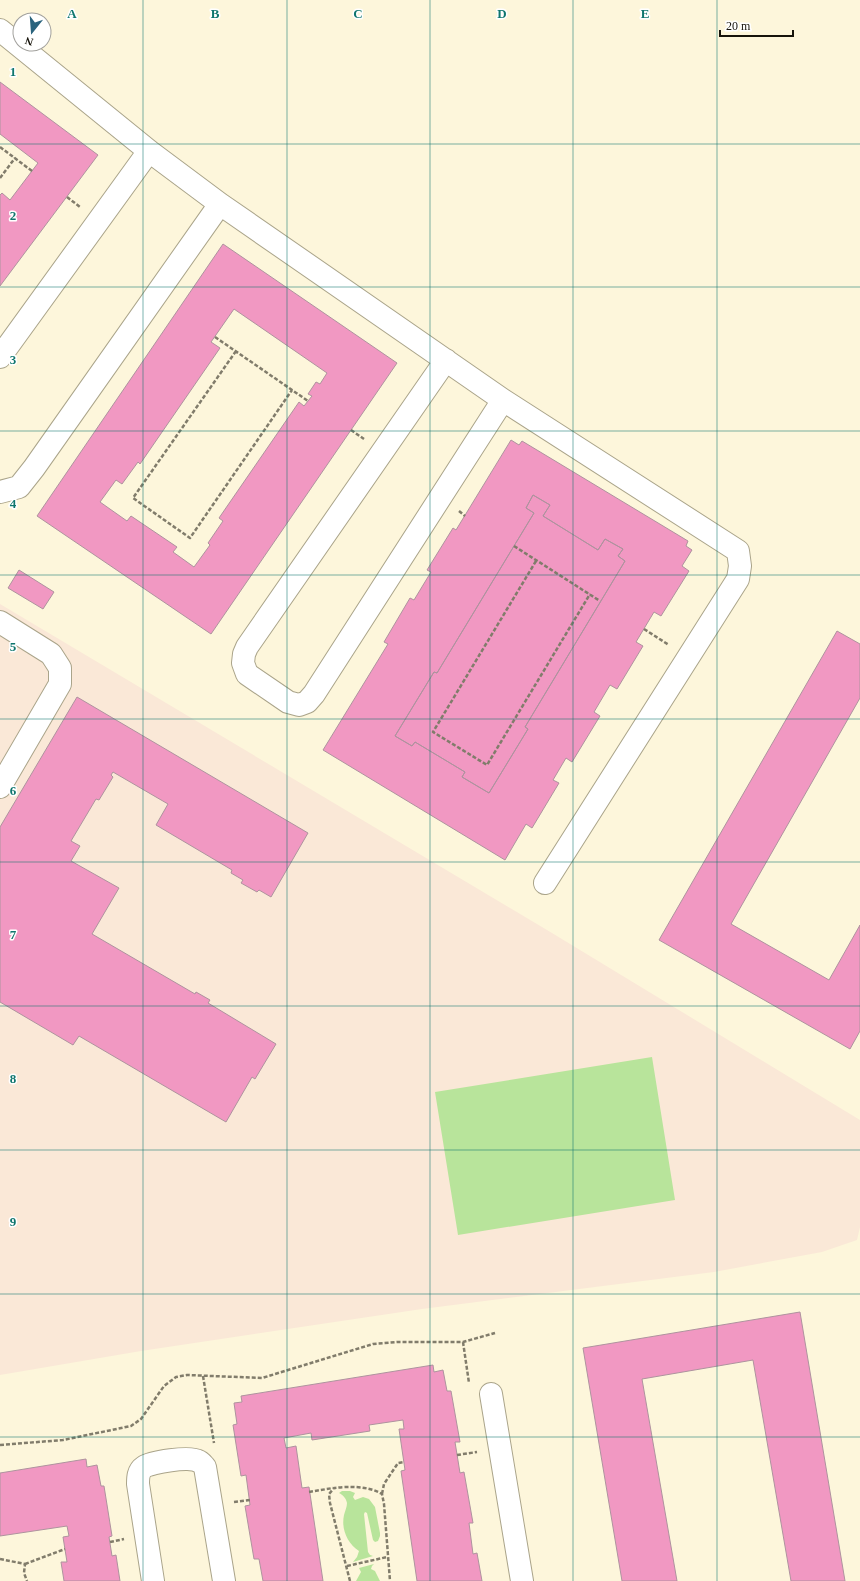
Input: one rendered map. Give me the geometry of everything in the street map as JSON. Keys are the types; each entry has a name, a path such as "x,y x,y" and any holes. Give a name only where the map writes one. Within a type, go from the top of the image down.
{"lane":[{"path":"0,30 149,150 220,204 503,400 738,551 740,566 738,579 545,883"},
{"path":"0,357 149,150"},
{"path":"0,492 19,487 34,468 220,204"},
{"path":"446,360 247,647 244,654 243,663 247,674 288,702 299,705 307,702 314,694 503,400"},
{"path":"0,622 51,654 60,668 60,684 0,787"},
{"path":"491,1394 522,1581"},
{"path":"153,1581 138,1484 138,1474 143,1468 151,1464 186,1458 198,1460 205,1467 224,1581"}],"path":[{"path":"0,147 32,171"},
{"path":"0,178 15,158"},
{"path":"215,337 308,401"},
{"path":"236,351 134,498 190,538 292,390"},
{"path":"514,546 600,601"},
{"path":"536,561 433,732 487,765 590,594"},
{"path":"644,629 688,658"},
{"path":"0,1445 63,1440 131,1426 141,1419 164,1386 176,1377 187,1375 262,1378 373,1344 397,1342 463,1342 495,1333"},
{"path":"203,1376 215,1451"},
{"path":"390,1581 382,1494 384,1484 398,1463 404,1462"},
{"path":"310,1492 344,1487 371,1490 382,1494"},
{"path":"334,1488 329,1494 330,1503 350,1581"},
{"path":"0,1559 25,1564 65,1549"},
{"path":"347,1566 387,1557"},
{"path":"25,1564 24,1573 27,1581"}],"shaded area":[{"path":"0,604 552,933 860,1120 860,1227 857,1240 822,1252 714,1272 422,1309 141,1351 0,1375"}],"green space":[{"path":"652,1057 675,1200 458,1235 435,1092"},
{"path":"342,1491 350,1491 355,1493 353,1497 355,1500 363,1497 369,1499 375,1507 380,1533 378,1541 375,1542 373,1540 367,1513 365,1512 364,1514 368,1552 373,1556 353,1562 359,1551 348,1540 344,1530 343,1520 347,1503 344,1497 339,1493"},
{"path":"374,1564 371,1569 375,1571 380,1581 356,1581 361,1572 359,1568"}],"building":[{"path":"0,82 98,155 0,286 0,195 2,193 10,200 38,163 0,134"},
{"path":"223,244 397,363 211,634 37,516","holes":["234,309 327,373 320,384 316,382 308,394 312,396 304,406 299,402 219,518 223,521 208,543 210,545 194,567 173,552 177,547 131,516 127,521 100,502 116,480 122,484 138,462 140,464 220,348 211,342"]},
{"path":"511,440 519,445 522,441 688,541 686,546 692,550 682,566 689,571 661,616 654,612 636,642 643,646 617,689 610,685 594,712 600,716 572,762 566,758 553,780 559,783 532,828 526,824 505,860 323,750 388,644 384,642 410,598 414,600 431,572 427,570 453,528 456,530","holes":["533,495 550,505 543,516 598,550 605,539 623,549 618,556 625,561 525,727 528,729 489,793 462,777 465,772 415,742 412,746 395,736 434,672 437,673 534,513 526,508"]},
{"path":"533,495 550,505 543,516 598,550 605,539 623,549 618,556 625,561 525,727 528,729 489,793 462,777 465,772 415,742 412,746 395,736 434,672 437,673 534,513 526,508"},
{"path":"19,570 54,592 43,609 8,588"},
{"path":"837,631 860,644 860,698 731,924 829,980 860,925 860,1031 850,1049 659,940"},
{"path":"77,697 308,833 271,897 259,890 257,892 241,883 243,880 231,873 232,870 156,825 168,804 113,772 111,775 113,777 99,800 96,799 71,841 80,846 71,861 119,888 92,934 195,994 196,992 210,1000 208,1003 276,1044 255,1079 252,1077 226,1122 79,1036 73,1045 0,1002 0,827"},
{"path":"800,1312 845,1581 791,1581 753,1360 642,1379 677,1581 622,1581 583,1348"},
{"path":"433,1365 434,1372 443,1370 447,1391 451,1391 460,1442 455,1442 460,1473 464,1472 473,1523 469,1523 473,1554 477,1553 482,1581 417,1581 401,1471 405,1470 399,1429 404,1429 403,1420 369,1425 370,1431 312,1440 311,1433 284,1438 286,1448 296,1446 302,1488 309,1487 323,1581 263,1581 259,1559 254,1559 245,1506 250,1505 246,1475 241,1476 233,1425 237,1424 234,1403 242,1402 241,1396"},
{"path":"86,1459 87,1467 97,1465 101,1486 104,1486 112,1536 109,1537 112,1556 116,1555 120,1581 64,1581 61,1562 67,1562 63,1537 69,1536 67,1526 0,1536 0,1473"}]}
